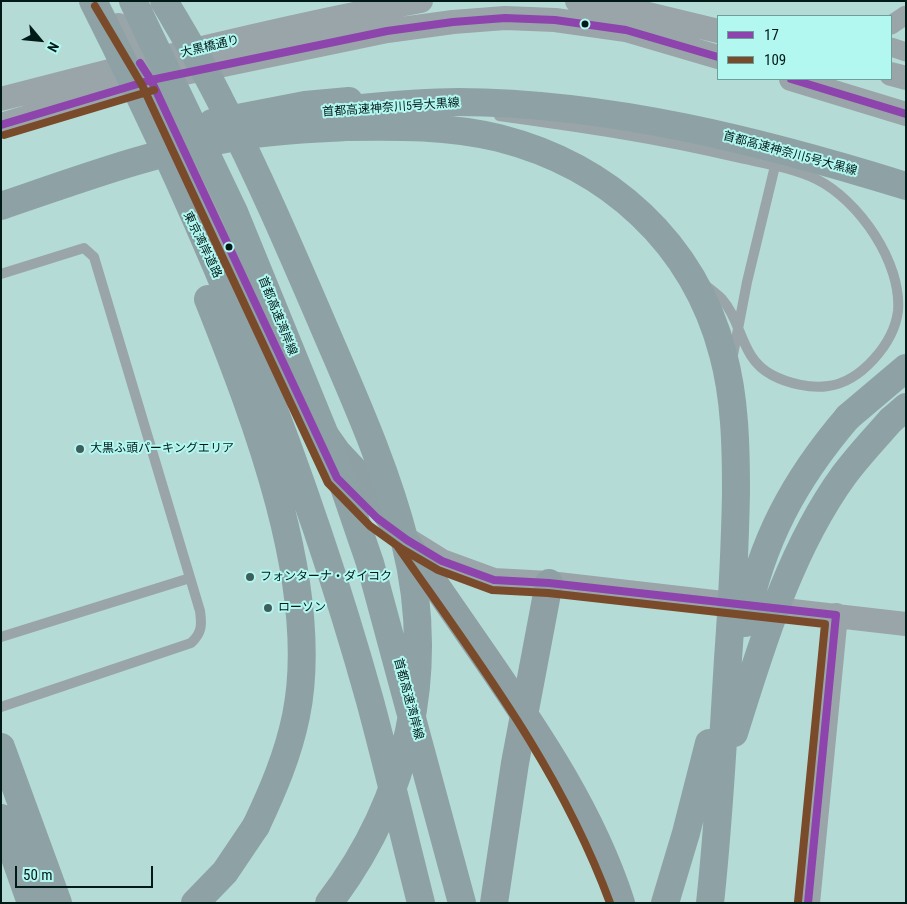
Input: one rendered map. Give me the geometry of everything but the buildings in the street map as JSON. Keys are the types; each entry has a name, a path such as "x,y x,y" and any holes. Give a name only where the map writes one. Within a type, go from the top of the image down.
{"highway":[{"name":"東京湾岸道路","path":"87,1 221,283 261,345 337,452 365,482"},
{"path":"87,1 226,344 254,425 291,550 300,606 301,666 296,715 281,772 256,826 225,872 195,903"},
{"path":"93,1 190,206 246,342 294,468 334,584 367,692 421,903"},
{"name":"東京湾岸道路","path":"102,1 229,273 250,307 347,443 365,482"},
{"name":"首都高速湾岸線","path":"133,1 234,212 332,452 370,563 462,903"},
{"path":"164,1 222,102 278,220 359,408 405,543 412,579 417,618 418,660 409,736 383,813 366,848 329,903"},
{"name":"首都高速神奈川5号大黒線","path":"1,199 89,161 164,135 234,118 305,105 382,97 449,94 544,99 632,109 768,138 906,178"},
{"name":"首都高速神奈川5号大黒線","path":"1,206 88,169 166,142 235,125 385,105 458,102 552,107 636,118 729,137 834,164 906,186"},
{"path":"1,206 172,150 242,136 300,129 410,126 454,130 497,138 534,149 568,163 599,179 654,226 678,256 700,291 714,323 730,384 735,433 734,571 713,876"},
{"path":"1,214 166,160 245,143 302,137 410,134 458,138 532,156 566,170 596,187 623,207 649,232 667,253 690,289 703,315 717,358 727,433 728,503 725,623 713,720 696,798 665,903"},
{"path":"710,903 725,790 736,677 751,592 763,553 792,492 821,449 848,417 906,368"},
{"path":"677,903 758,658 799,555 843,476 867,446 906,407"},
{"path":"365,482 561,771 599,842 621,903"},
{"path":"494,903 515,763 548,583"},
{"path":"1,748 58,903"},
{"path":"1,818 31,903"}],"street":[{"path":"102,1 145,72 337,478 377,518 442,561 494,580 548,583 906,624"},
{"name":"大黒橋通り","path":"1,125 145,72 364,11 421,1"},
{"path":"577,1 611,5 717,31"},
{"path":"892,24 906,16"},
{"name":"大黒橋通り","path":"1,99 145,72 387,31 453,22 505,18 555,20 626,30 717,57"},
{"path":"892,48 906,52"},
{"path":"892,74 906,78"},
{"path":"794,80 898,111"},
{"path":"808,903 836,616"}],"lane":[{"path":"449,94 487,114 667,141 775,166 816,180 837,193 858,213 874,234 886,257 895,285 898,312 890,336 877,357 856,375 829,386 799,384 771,374 749,356 736,324 722,300 667,253"},
{"path":"730,384 734,339 775,166"},
{"path":"1,274 84,248 94,257 200,611 202,626 198,636 191,643 1,707"},
{"path":"1,638 190,578"}],"transit line":[{"name":"109","path":"95,6 142,85 328,483 370,526 402,549 438,570 492,590 548,593 825,624 798,902"},
{"name":"17","path":"1,125 151,80 387,31 453,22 505,18 555,20 626,30 717,57"},
{"name":"17","path":"140,63 151,80 337,478 377,518 407,540 442,561 494,580 549,583 836,615 808,903"},
{"name":"17","path":"794,80 906,114"},
{"name":"109","path":"4,135 154,90"},
{"name":"109","path":"398,547 516,718 567,807 590,854 610,903"}],"place":[{"name":"大黒ふ頭パーキングエリア","path":"80,449"},
{"name":"フォンターナ・ダイコク","path":"250,577"},
{"name":"ローソン","path":"268,608"}]}
